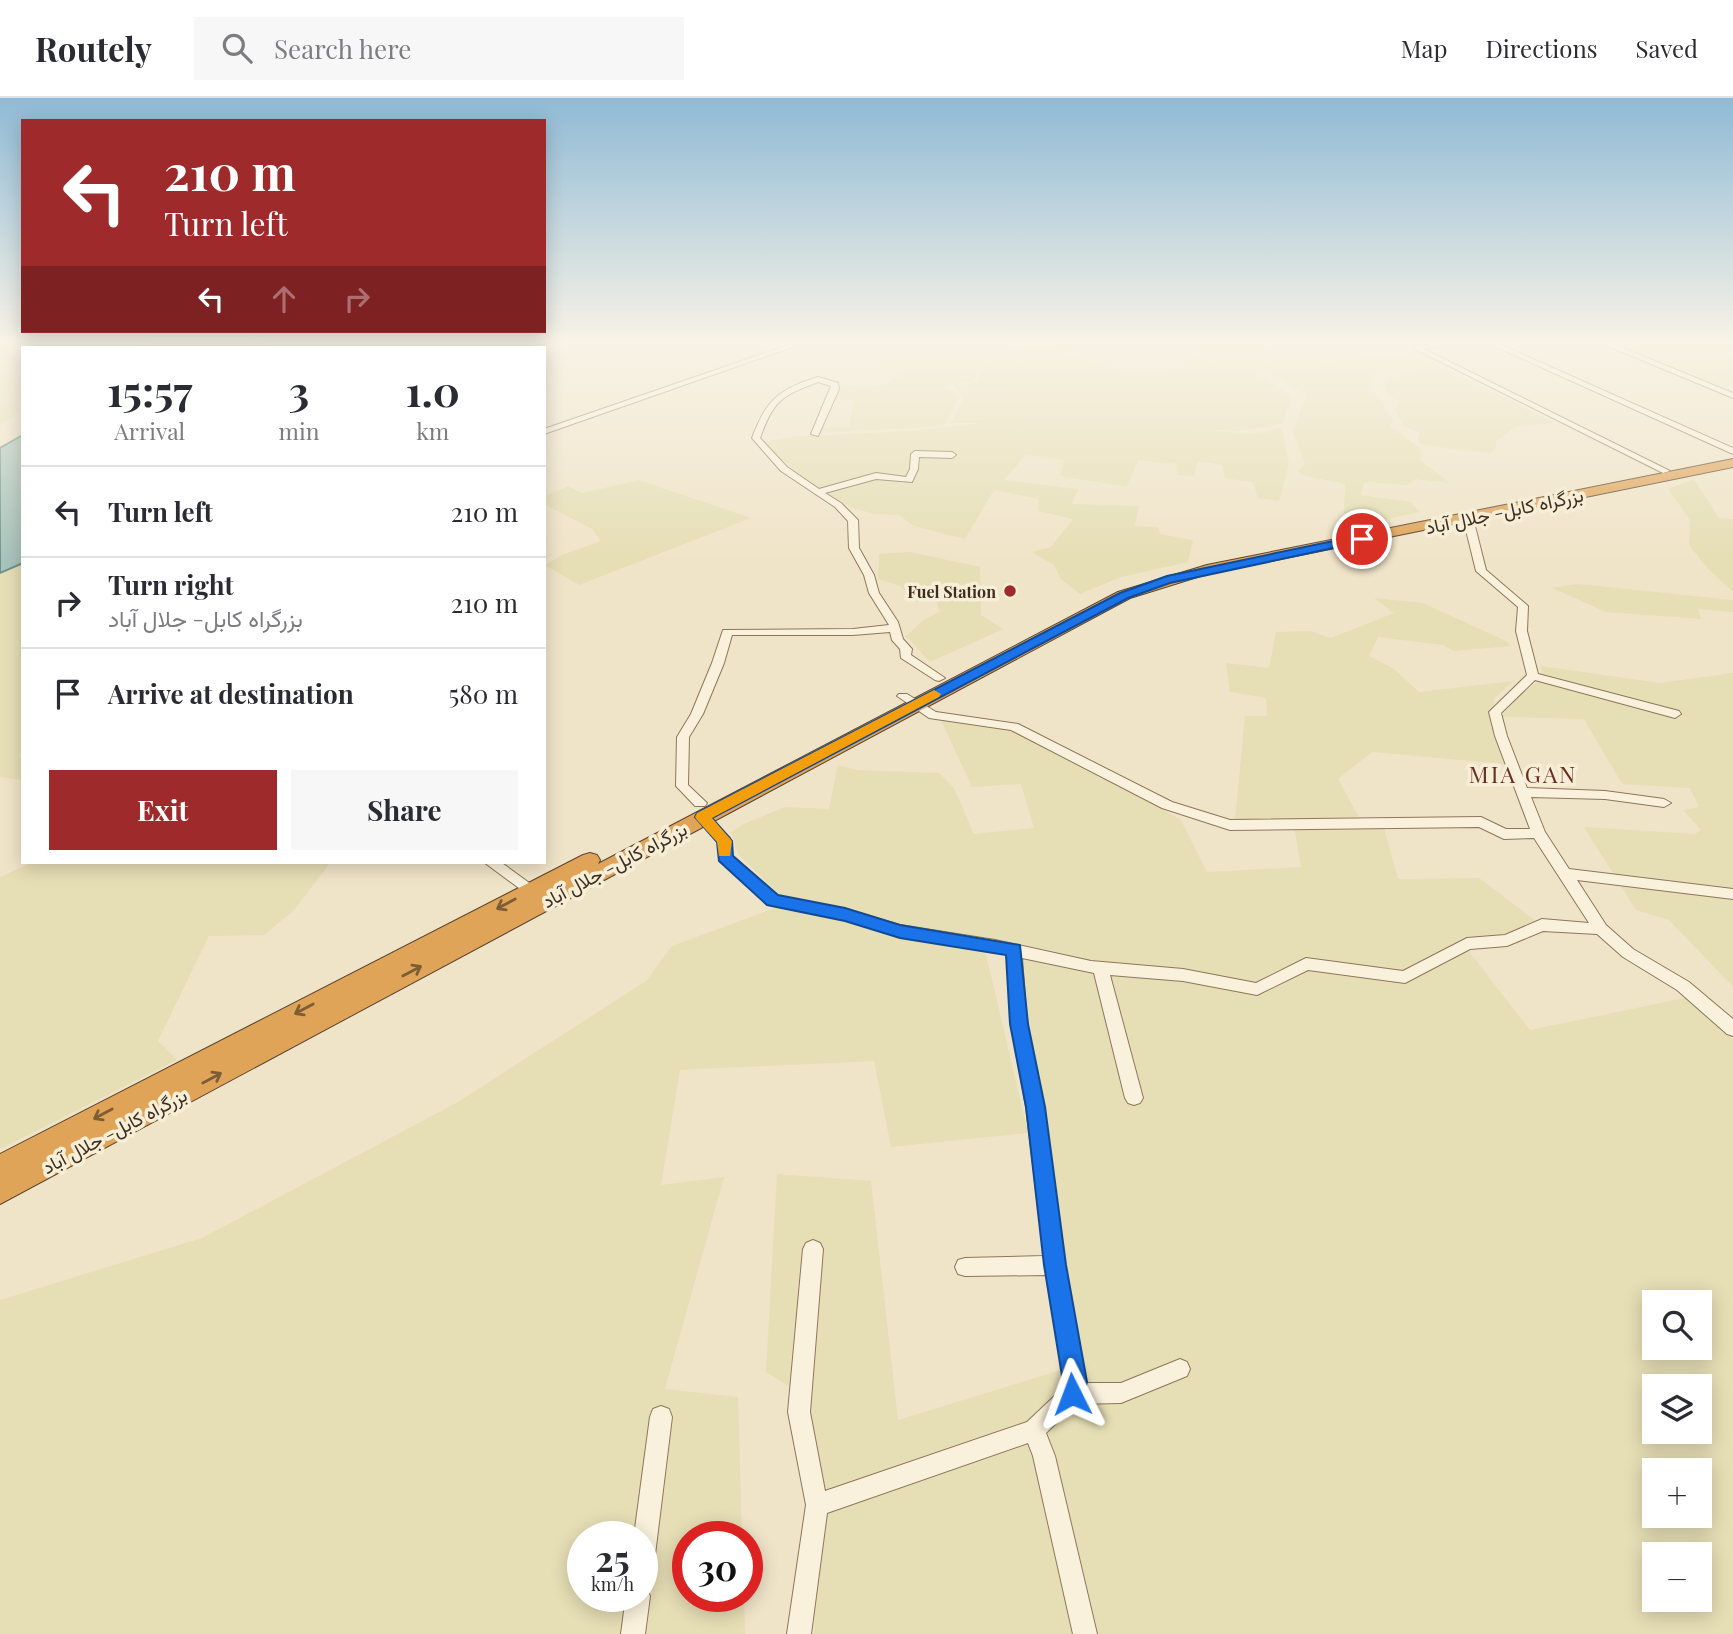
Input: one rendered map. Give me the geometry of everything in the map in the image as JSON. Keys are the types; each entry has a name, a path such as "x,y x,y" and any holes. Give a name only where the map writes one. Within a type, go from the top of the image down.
{"highway":[{"name":"بزرگراه کابل- جلال آباد","path":"909,700 939,678 1125,584 1200,564 1733,457"},
{"name":"بزرگراه کابل- جلال آباد","path":"0,1191 701,810 909,700 1093,610 1167,580 1733,463"},
{"name":"بزرگراه کابل- جلال آباد","path":"0,1168 532,890 701,810"}],"street":[{"path":"546,431 591,416"},
{"path":"765,416 756,438 784,469 838,505 853,520 854,548 869,575 874,593 895,628 898,640 906,649 905,656 939,678"},
{"path":"815,434 823,416"},
{"path":"1554,416 1666,471"},
{"path":"1656,416 1733,450"},
{"path":"817,492 876,477 909,480 914,469 915,454 952,455"},
{"path":"1465,517 1469,522 1481,571 1523,606 1519,615 1525,651 1533,676"},
{"path":"895,628 853,632 727,632 718,663 697,714 683,737 682,786 725,841 725,858 773,900 845,914 900,931 1100,967 1183,975 1256,989 1306,964 1405,976 1467,944 1507,940 1542,925 1601,929"},
{"path":"1533,676 1675,714"},
{"path":"1533,676 1495,712 1501,736 1538,833 1601,929 1628,953 1683,986 1733,1029"},
{"path":"909,700 933,715 1014,727 1167,805 1230,825 1481,822 1504,834 1538,833"},
{"path":"1523,792 1605,795 1664,803"},
{"path":"493,864 532,890"},
{"path":"1565,874 1733,894"},
{"path":"817,1505 1034,1430 1072,1394 1075,1382 1055,1265 1035,1107 1019,1024 1014,950"},
{"path":"1100,967 1134,1098"},
{"path":"799,1634 817,1505 799,1412 813,1249"},
{"path":"965,1267 1055,1265"},
{"path":"1072,1394 1121,1393 1180,1369"},
{"path":"647,1521 661,1417"},
{"path":"1034,1430 1044,1456 1085,1634"},
{"path":"633,1634 636,1612"}],"shaded area":[{"path":"0,416 14,416 0,426"},
{"path":"851,416 949,416 944,426 819,433 822,428 849,427"},
{"path":"955,416 1285,416 1283,424 1236,431 1197,429 1252,434 1282,428 1289,463 1279,501 1258,498 1253,482 1225,478 1222,465 1198,461 1194,476 1177,475 1176,464 1138,460 1127,487 1060,476 1064,460 1026,455 1004,480 1078,489 1072,504 1139,506 1135,526 1158,527 1160,534 1193,540 1188,562 1121,577 1080,594 1061,579 1054,565 1032,552 1051,547 1073,519 1038,511 1039,499 994,490 965,539 914,526 899,515 875,514 852,508 808,482 762,442 800,436 907,431 983,423 951,423"},
{"path":"1299,416 1390,416 1394,421 1390,426 1421,449 1421,461 1450,483 1415,479 1407,485 1364,482 1361,495 1411,502 1420,512 1383,520 1344,513 1345,484 1302,475 1298,471 1305,464 1293,432"},
{"path":"1398,416 1540,416 1555,423 1515,427 1496,441 1496,448 1490,453 1422,445 1417,440 1420,433 1404,426"},
{"path":"1694,479 1719,518 1733,519 1733,592 1709,570 1689,545 1690,520 1668,489"},
{"path":"639,480 751,518 579,585 546,564 562,555 601,541 592,529 546,505 546,496 568,486 582,493"},
{"path":"910,552 980,567 981,615 1003,629 930,662 906,636 925,619 940,612 936,600 917,602 900,586 878,579 879,554"},
{"path":"21,564 21,753 15,760 21,755 21,780 0,777 0,573"},
{"path":"1578,584 1733,600 1733,612 1698,609 1701,619 1606,612 1552,588"},
{"path":"1374,598 1423,603 1506,641 1511,646 1454,651 1443,645 1378,637 1369,656 1394,669 1419,692 1514,681 1494,698 1493,724 1504,764 1372,752 1338,779 1359,817 1235,821 1245,716 1267,716 1266,698 1230,692 1226,663 1269,668 1276,632 1310,631 1331,638 1394,613"},
{"path":"1541,666 1660,683 1733,673 1733,987 1669,920 1636,910 1584,827 1695,834 1701,830 1683,810 1699,807 1690,788 1622,784 1584,719 1501,717 1517,698 1542,678"},
{"path":"940,718 1004,727 1117,782 1181,820 1207,872 1301,867 1294,827 1383,824 1398,879 1479,878 1536,921 1467,949 1530,1030 1699,995 1733,1027 1733,1634 814,1634 815,1540 798,1392 766,1372 777,1174 871,1181 898,1420 1077,1365 1028,1048 1004,951 782,897 738,854 731,832 785,807 829,809 838,765 857,770 939,773 954,788 974,834 1034,828 1021,784 972,787"},
{"path":"29,864 329,864 294,910 264,935 209,936 158,1041 177,1060 0,1149 0,877"},
{"path":"783,905 986,954 1028,1133 891,1147 874,1061 680,1070 661,1185 724,1177 665,1389 738,1397 742,1521 672,1521 672,1612 744,1612 745,1634 0,1634 0,1300 202,1238 458,1102 646,981 672,946"}],"water":[{"path":"21,436 21,564 0,573 0,448"}],"slow traffic":[{"path":"725,852 725,841 702,817 934,694"}],"place":[{"name":"Fuel Station","path":"1010,591"}],"district":[{"name":"MIA GAN","path":"1523,773"}],"route":[{"path":"1072,1394 1075,1382 1055,1265 1035,1107 1019,1024 1014,950 900,931 845,914 773,900 725,858 725,841 702,817 1124,595 1207,570 1362,539"}]}
